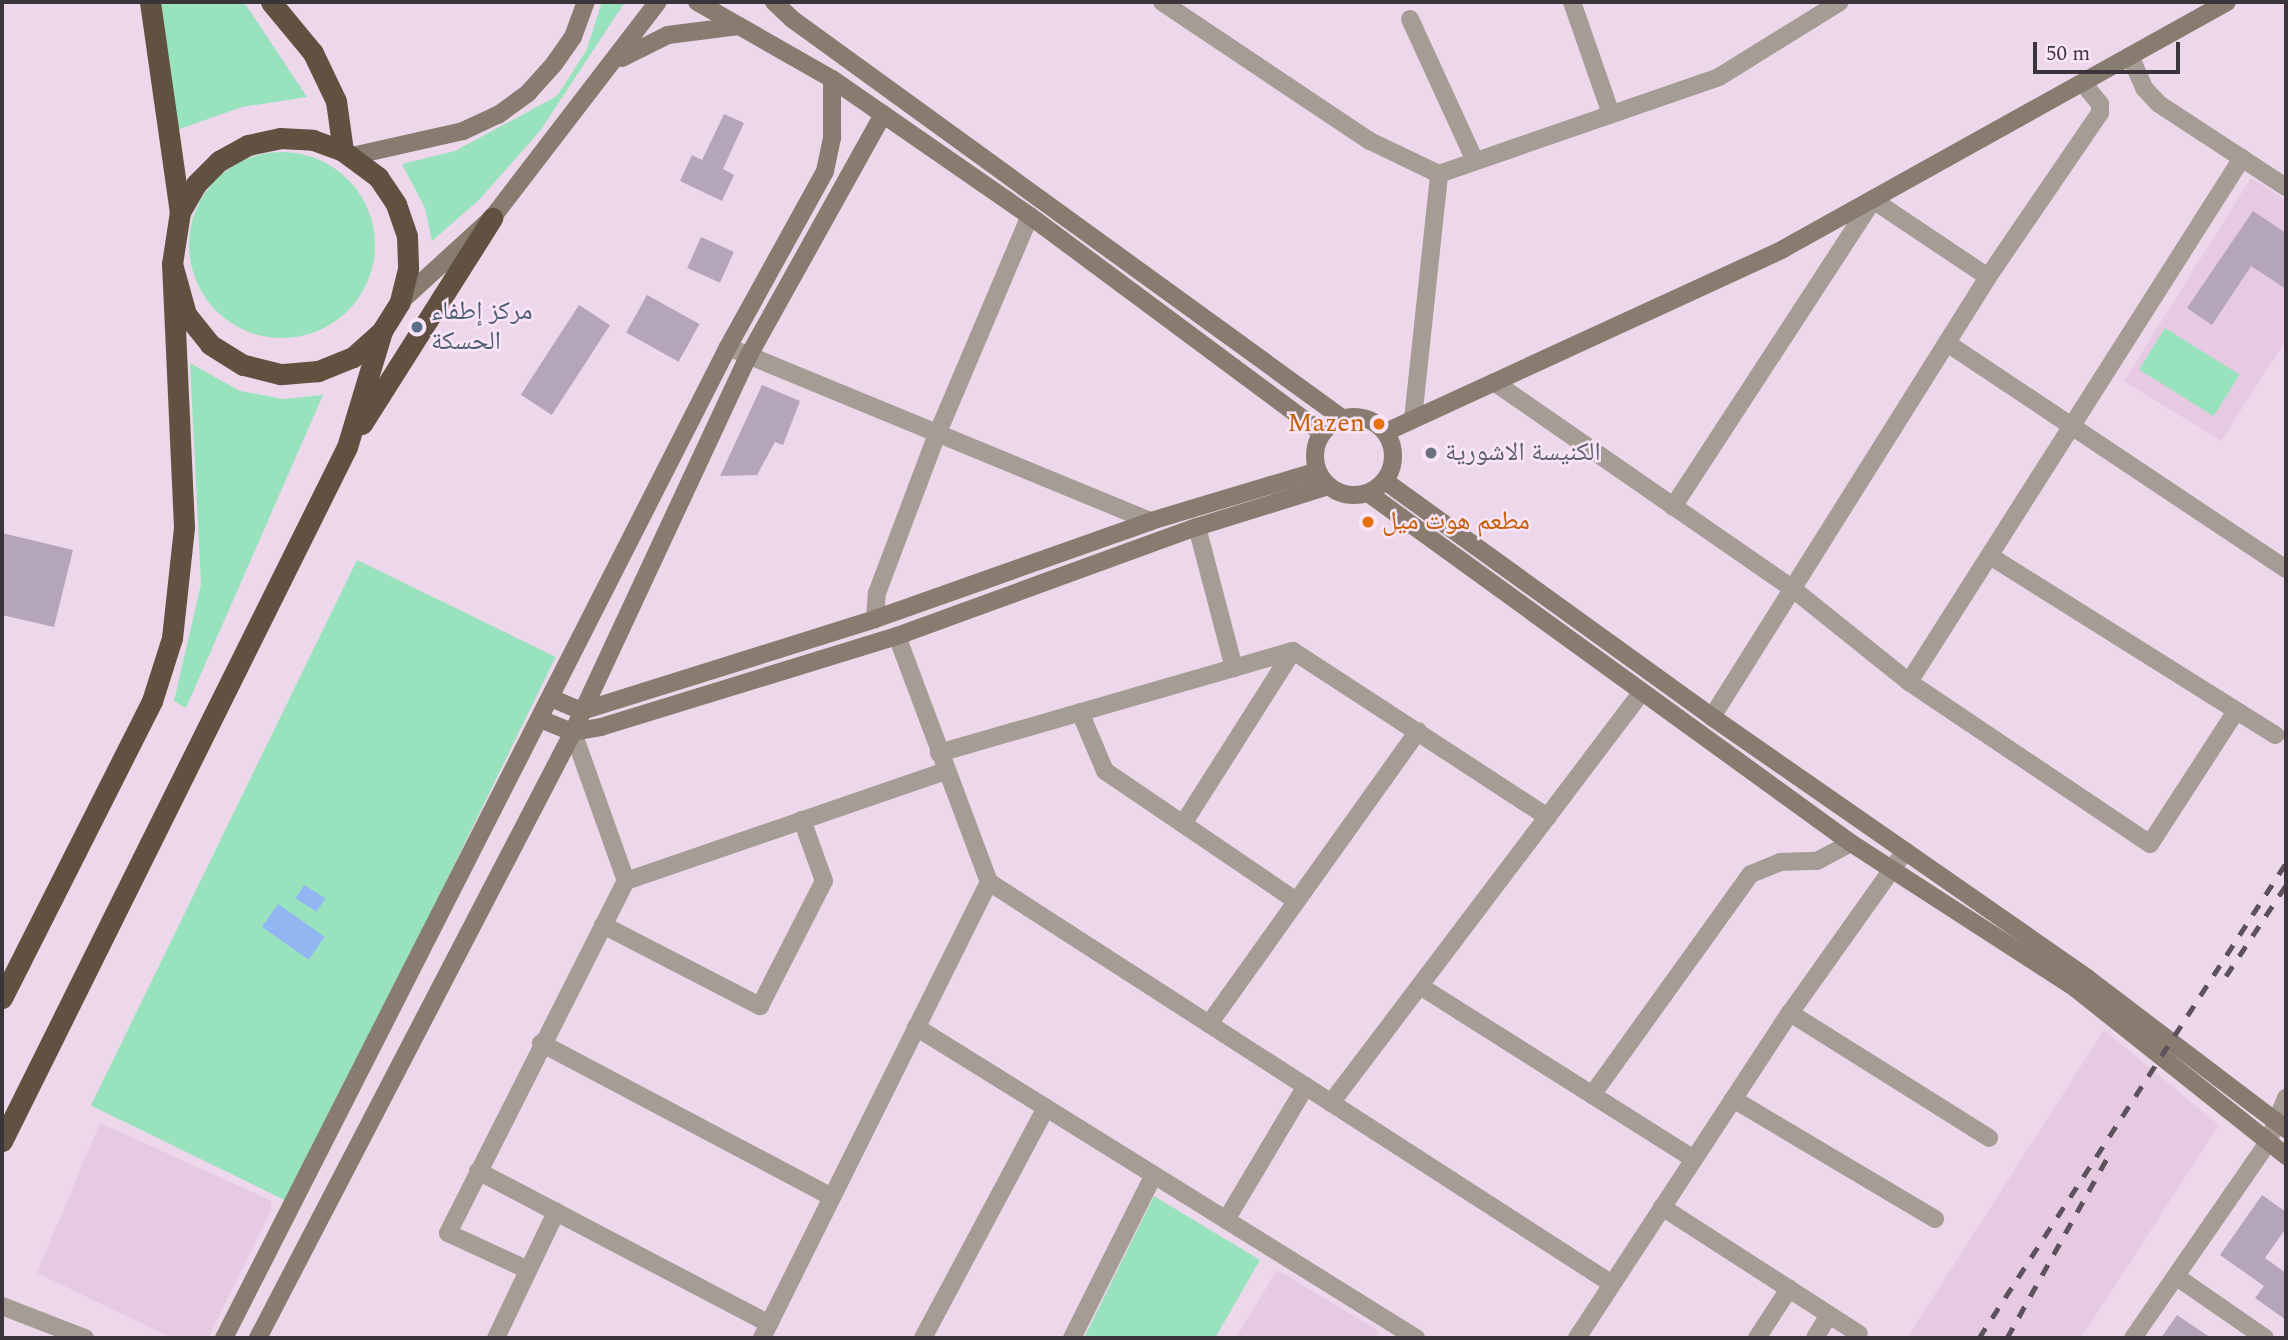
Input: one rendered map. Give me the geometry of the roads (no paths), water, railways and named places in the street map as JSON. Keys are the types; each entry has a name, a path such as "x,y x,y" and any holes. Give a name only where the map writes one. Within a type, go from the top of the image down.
{"highway":[{"path":"2,998 152,701 172,638 184,496 172,264 180,212 150,2"},
{"path":"271,2 313,53 336,102 348,153"},
{"path":"180,212 196,184 219,161 248,145 280,138 313,140 348,153 378,177 397,204 407,236 408,270 400,302 382,331 347,447"},
{"path":"2,1141 347,447 492,218"},
{"path":"172,264 187,314 210,344 243,365 280,374 318,371 353,356 382,331"}],"street":[{"path":"348,153 463,131 498,115 528,93 554,64 572,37 586,2"},
{"path":"400,302 492,218 658,2"},
{"path":"697,2 832,79 883,114 1030,216 1322,433"},
{"path":"774,2 803,27 1342,418 1371,420 1386,432 1394,462 1385,481 1368,493 1348,495 1329,486 1318,471 1315,451 1322,433 1342,418"},
{"path":"1162,2 1370,141 1439,174 1719,77 1832,4"},
{"path":"1572,2 1611,114"},
{"path":"1386,432 1783,249 2227,2"},
{"path":"1410,19 1475,161"},
{"path":"611,66 668,35 711,26 742,26"},
{"path":"2130,57 2144,88 2159,104 2286,187"},
{"path":"224,1338 728,347 825,171 832,137 832,79"},
{"path":"1713,717 1988,277 2100,113 2100,104 2083,83"},
{"path":"258,1338 573,732 748,357 883,114"},
{"path":"1909,682 2242,158"},
{"path":"1413,419 1439,174"},
{"path":"1873,200 1988,277"},
{"path":"1674,507 1873,200"},
{"path":"875,620 877,593 936,437 1030,216"},
{"path":"1947,343 2286,569"},
{"path":"728,347 936,437 1151,521"},
{"path":"1494,382 1793,589 1909,682 2150,844 2236,711"},
{"path":"551,698 582,711 875,620 1151,521 1318,471"},
{"path":"1385,481 1713,717 2087,978 2281,1126"},
{"path":"540,719 573,732 897,636 1197,527 1329,486"},
{"path":"1368,493 1851,843 2085,996 2286,1156"},
{"path":"1197,527 1234,668"},
{"path":"1990,556 2275,735"},
{"path":"897,636 989,882 1612,1284"},
{"path":"940,753 1293,651 1548,817"},
{"path":"1183,824 1293,651"},
{"path":"1331,1103 1642,693"},
{"path":"1080,712 1105,771 1296,901"},
{"path":"1209,1024 1418,731"},
{"path":"573,732 626,881"},
{"path":"528,1270 448,1233 541,1044 626,881 946,771"},
{"path":"603,925 760,1006 824,881 802,820"},
{"path":"1592,1095 1751,874 1780,862 1817,861 1851,843"},
{"path":"1577,1338 1790,1013 1905,851"},
{"path":"478,1171 556,1212 765,1331 989,882"},
{"path":"1420,986 1694,1159"},
{"path":"1790,1013 1989,1138"},
{"path":"916,1027 1416,1338"},
{"path":"541,1044 832,1197"},
{"path":"1226,1220 1306,1086"},
{"path":"2133,1338 2281,1126 2286,1098"},
{"path":"1733,1099 1935,1219"},
{"path":"923,1338 1046,1108"},
{"path":"1072,1338 1153,1176"},
{"path":"1662,1207 1859,1334"},
{"path":"496,1338 556,1212"},
{"path":"2177,1276 2265,1338"},
{"path":"1756,1338 1789,1289"},
{"path":"2,1306 73,1336"},
{"path":"1815,1338 1829,1315"}],"water":[{"path":"304,885 325,898 317,912 296,899"},
{"path":"278,904 325,937 309,960 262,927"}],"railway":[{"path":"1979,1338 2286,863"},
{"path":"2226,976 2286,885"},
{"path":"2007,1338 2109,1155"}],"place":[{"name":"مركز إطفاء الحسكة","path":"417,327"},
{"name":"Mazen","path":"1379,424"},
{"name":"الكنيسة الاشورية","path":"1431,453"},
{"name":"مطعم هوت ميل","path":"1368,522"}]}
